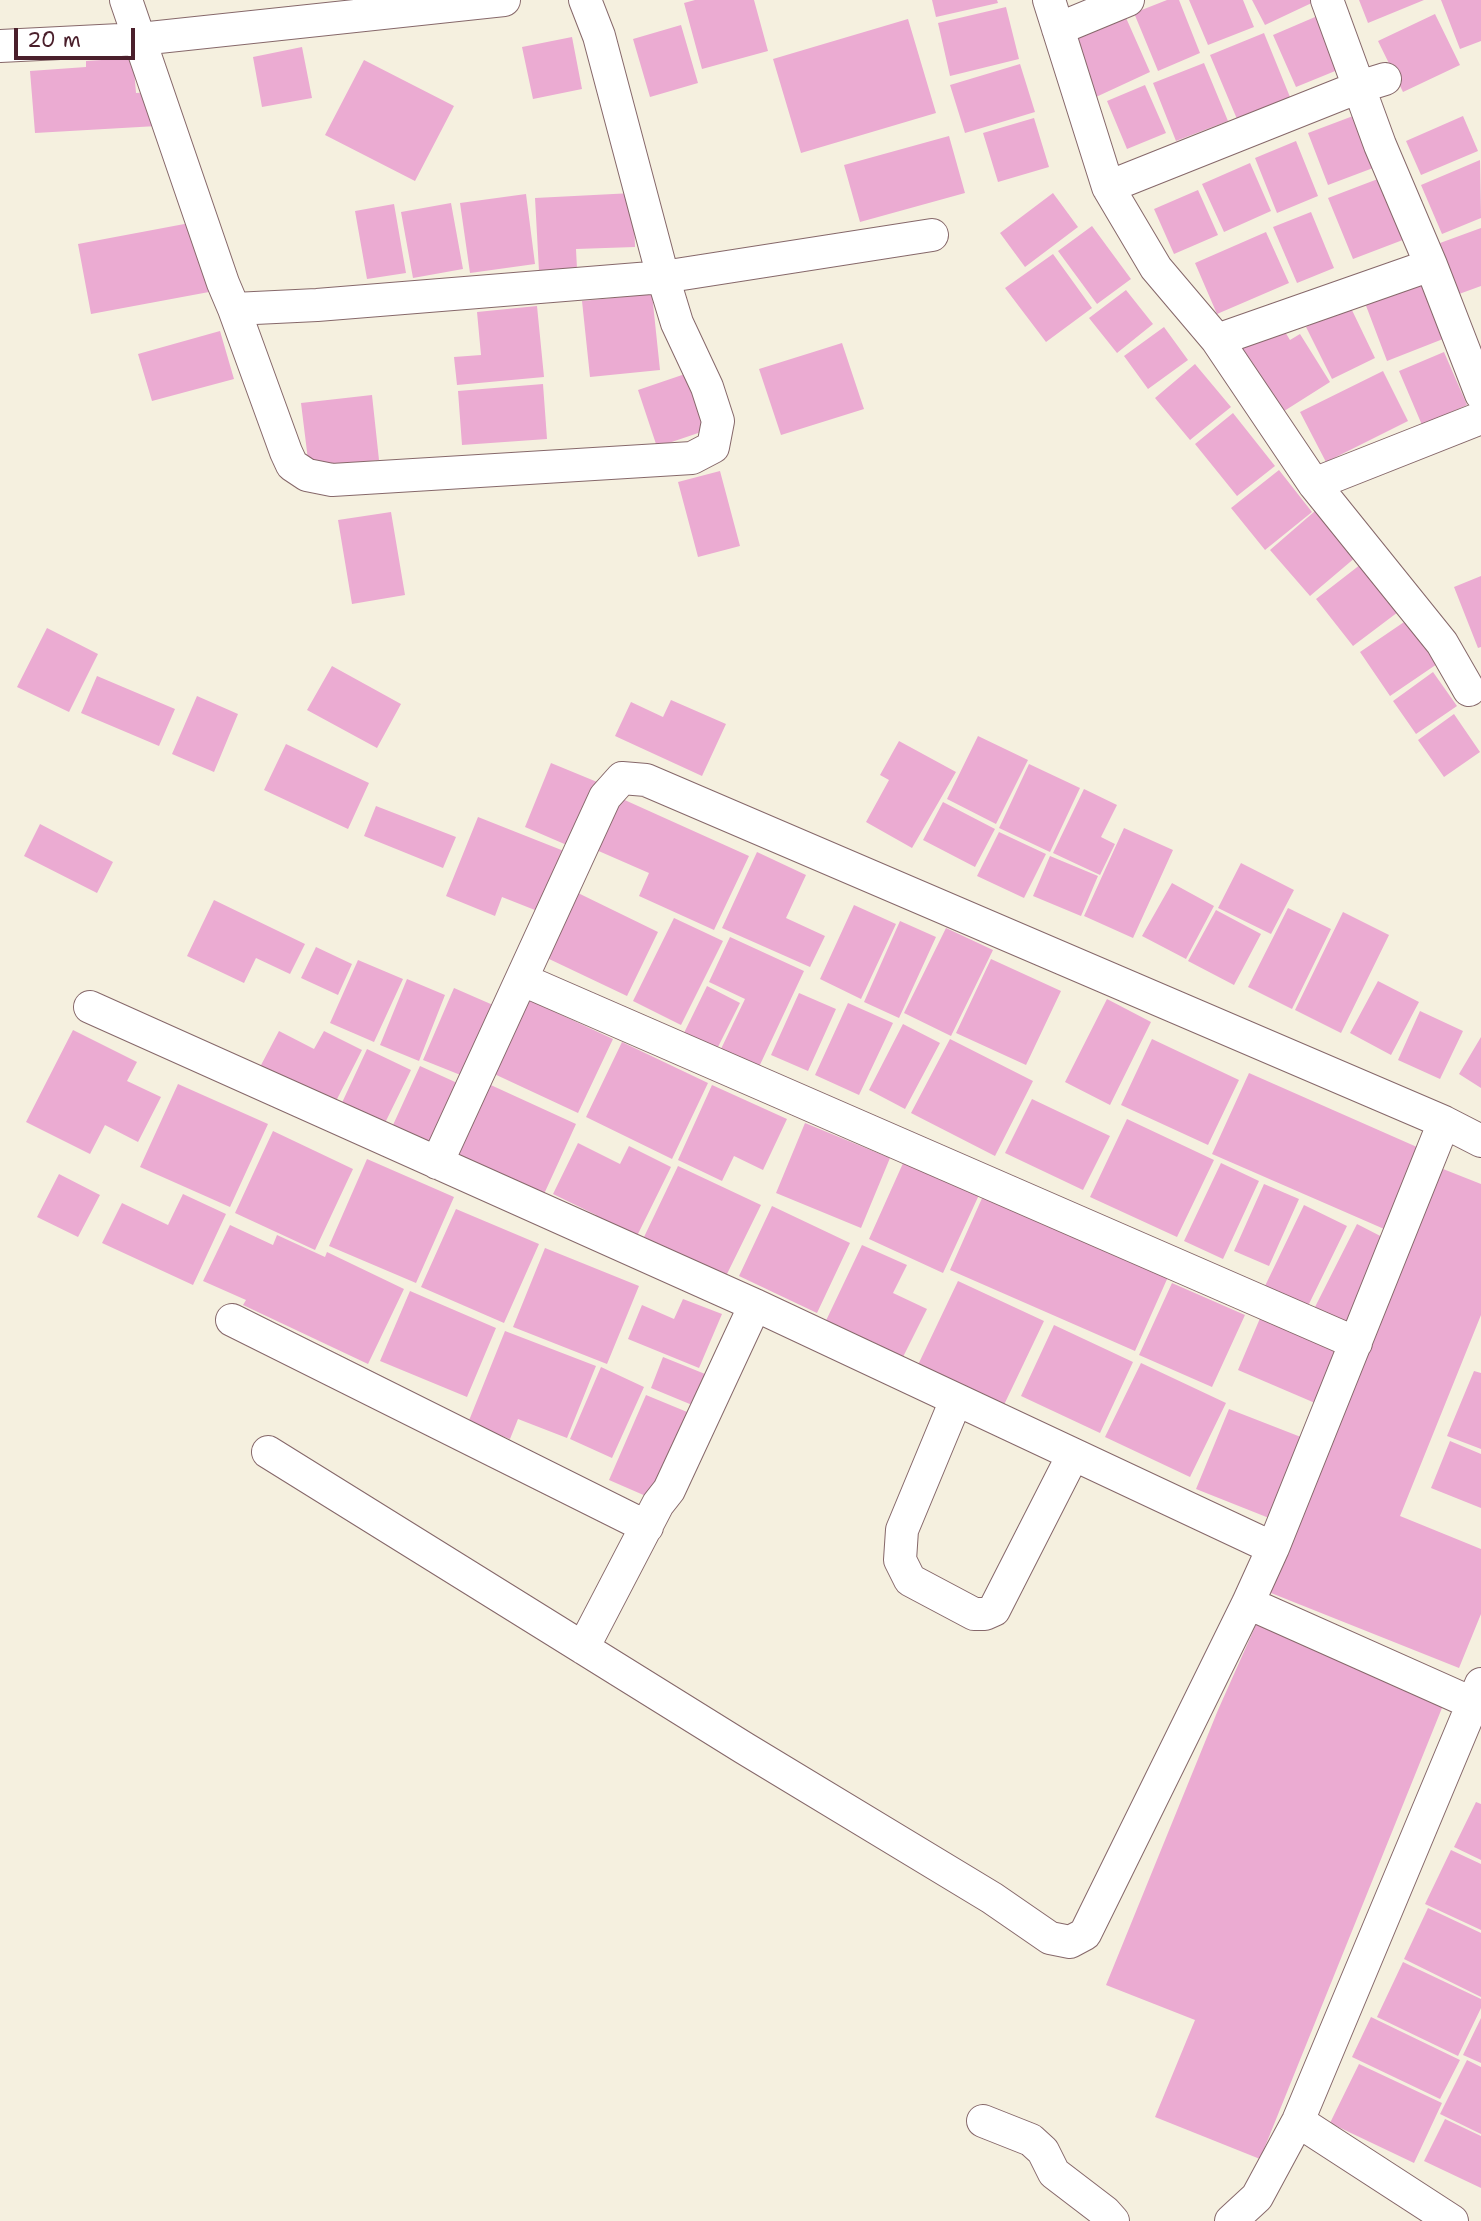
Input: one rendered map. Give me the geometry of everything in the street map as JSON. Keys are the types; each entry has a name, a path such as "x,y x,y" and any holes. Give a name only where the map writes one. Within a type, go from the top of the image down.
{"street":[{"path":"126,0 223,283 286,452 292,465 307,475 331,480 692,458 713,446 718,421 707,387 677,323 599,36 585,0"},
{"path":"0,46 140,39 505,0"},
{"path":"1128,0 1054,14 1108,187 1156,268 1217,340 1314,484 1442,643 1469,690"},
{"path":"1327,0 1372,83 1380,145 1431,265 1481,394"},
{"path":"1108,187 1372,83"},
{"path":"234,309 317,305 663,277 932,235"},
{"path":"1217,340 1431,265"},
{"path":"1314,484 1481,418"},
{"path":"437,1163 605,797 622,778 646,780 1444,1122 1481,1141"},
{"path":"523,980 1356,1343"},
{"path":"90,1007 755,1305 1273,1548"},
{"path":"268,1452 992,1898 1050,1938 1070,1941 1085,1934 1248,1603 1273,1548 1444,1122"},
{"path":"583,1648 658,1504 669,1490 755,1305"},
{"path":"232,1320 647,1527"},
{"path":"956,1400 902,1530 900,1560 910,1580 974,1614 985,1614 994,1610 1073,1454"},
{"path":"1231,2221 1257,2197 1298,2121 1479,1698 1248,1603"},
{"path":"983,2121 1031,2140 1043,2151 1054,2173 1113,2221"},
{"path":"1298,2121 1452,2221"}],"building":[{"path":"695,0 754,0 768,51 702,69 684,3"},
{"path":"932,0 997,0 998,3 936,17"},
{"path":"1167,0 1179,0 1200,53 1158,71 1134,13"},
{"path":"1189,0 1243,0 1254,27 1208,45"},
{"path":"1252,0 1318,0 1265,25"},
{"path":"1359,0 1424,0 1368,23"},
{"path":"1441,0 1481,0 1481,41 1460,49"},
{"path":"1006,7 1019,59 950,76 938,23"},
{"path":"1123,11 1150,72 1096,97 1068,36"},
{"path":"1322,14 1345,67 1296,87 1273,35"},
{"path":"1435,14 1460,65 1403,92 1378,41"},
{"path":"908,19 936,113 801,153 773,59"},
{"path":"681,25 698,83 650,97 633,39"},
{"path":"1264,33 1290,97 1237,119 1210,55"},
{"path":"572,37 582,89 533,99 522,47"},
{"path":"302,47 312,98 262,107 253,57"},
{"path":"133,58 136,93 155,92 157,126 35,133 30,71 86,67 86,61"},
{"path":"364,60 454,106 415,181 325,135"},
{"path":"1204,63 1228,121 1176,141 1153,83"},
{"path":"1020,64 1035,112 965,133 950,85"},
{"path":"1145,85 1166,133 1127,149 1107,101"},
{"path":"1361,113 1381,165 1328,185 1308,133"},
{"path":"1463,116 1478,151 1421,175 1406,141"},
{"path":"1034,118 1049,167 998,182 983,133"},
{"path":"949,136 965,193 860,222 844,165"},
{"path":"1296,141 1318,196 1277,213 1255,158"},
{"path":"1480,160 1481,218 1442,234 1421,185"},
{"path":"1250,163 1271,211 1224,232 1202,184"},
{"path":"1383,177 1408,238 1353,259 1328,198"},
{"path":"1198,190 1218,235 1174,254 1154,209"},
{"path":"633,193 635,247 576,249 577,269 539,271 535,198"},
{"path":"1053,193 1078,227 1025,267 1000,233"},
{"path":"526,194 535,264 470,273 460,203"},
{"path":"451,203 463,269 413,278 401,212"},
{"path":"394,204 406,273 367,279 355,211"},
{"path":"1311,212 1334,268 1297,283 1273,227"},
{"path":"195,222 209,292 91,314 78,244"},
{"path":"1092,226 1131,279 1097,304 1058,251"},
{"path":"1481,228 1481,286 1459,294 1440,243"},
{"path":"1266,232 1289,283 1217,314 1195,263"},
{"path":"1053,254 1092,308 1046,342 1005,288"},
{"path":"1420,281 1443,339 1387,361 1365,303"},
{"path":"1126,290 1153,324 1117,353 1089,318"},
{"path":"652,294 660,370 590,377 582,301"},
{"path":"537,306 544,377 457,385 454,357 481,355 477,312"},
{"path":"1350,306 1375,358 1332,379 1306,327"},
{"path":"1279,322 1290,340 1300,334 1330,382 1281,413 1239,347"},
{"path":"1164,327 1188,360 1148,389 1124,356"},
{"path":"220,331 234,379 152,401 138,354"},
{"path":"842,343 864,409 781,435 759,369"},
{"path":"1444,352 1467,405 1422,425 1399,371"},
{"path":"1195,364 1231,407 1190,440 1155,398"},
{"path":"1383,371 1408,421 1326,462 1300,412"},
{"path":"688,373 707,430 657,447 638,390"},
{"path":"543,384 547,439 462,445 458,391"},
{"path":"372,395 379,460 309,468 301,403"},
{"path":"1233,413 1275,466 1237,496 1195,444"},
{"path":"1279,470 1312,512 1265,550 1231,508"},
{"path":"720,471 740,546 698,557 678,482"},
{"path":"1322,505 1363,551 1310,596 1270,550"},
{"path":"391,512 405,595 352,604 338,520"},
{"path":"1365,561 1402,609 1353,646 1316,599"},
{"path":"1481,576 1481,647 1478,648 1454,587"},
{"path":"1410,618 1440,662 1390,696 1360,652"},
{"path":"47,628 98,654 69,712 17,687"},
{"path":"332,666 401,704 377,748 307,710"},
{"path":"1433,672 1457,706 1416,734 1393,701"},
{"path":"97,676 175,709 159,746 81,713"},
{"path":"197,696 238,714 214,772 172,754"},
{"path":"671,700 726,724 702,776 615,736 631,702 663,717"},
{"path":"1454,714 1480,752 1444,777 1418,740"},
{"path":"978,736 1028,760 996,824 947,799"},
{"path":"899,741 956,772 912,848 866,822 889,780 880,775"},
{"path":"286,744 369,783 348,829 264,790"},
{"path":"551,763 602,784 576,849 525,827"},
{"path":"1029,764 1080,788 1050,852 999,828"},
{"path":"1084,789 1117,805 1101,837 1115,844 1100,875 1053,853"},
{"path":"618,797 749,856 714,930 639,896 649,873 594,849"},
{"path":"943,802 995,829 975,867 923,840"},
{"path":"376,806 456,837 443,868 364,836"},
{"path":"478,817 569,853 545,914 502,897 495,916 446,896"},
{"path":"40,824 113,862 97,893 24,856"},
{"path":"1124,828 1173,850 1133,938 1084,916"},
{"path":"999,832 1046,854 1024,898 977,876"},
{"path":"757,852 806,875 786,918 825,936 810,967 722,928"},
{"path":"1050,856 1098,876 1081,916 1033,896"},
{"path":"1241,863 1294,890 1271,934 1218,908"},
{"path":"1172,883 1214,906 1186,959 1142,936"},
{"path":"578,893 658,932 627,996 547,958"},
{"path":"214,900 305,944 290,974 256,958 244,983 187,956"},
{"path":"854,905 896,924 861,999 820,979"},
{"path":"1288,908 1331,929 1292,1009 1248,987"},
{"path":"1216,910 1261,934 1234,985 1188,961"},
{"path":"1343,912 1389,935 1341,1033 1295,1010"},
{"path":"674,918 723,941 681,1025 633,1001"},
{"path":"900,921 936,937 899,1018 864,1002"},
{"path":"946,928 993,950 951,1036 904,1013"},
{"path":"730,937 804,971 758,1069 720,1051 745,999 709,982"},
{"path":"316,947 352,964 338,995 301,978"},
{"path":"991,959 1061,991 1026,1065 956,1033"},
{"path":"358,960 403,979 374,1042 330,1023"},
{"path":"407,979 445,995 419,1061 380,1045"},
{"path":"1378,981 1419,1002 1391,1055 1350,1033"},
{"path":"707,986 740,1003 716,1051 683,1035"},
{"path":"454,988 493,1005 463,1076 423,1060"},
{"path":"799,993 836,1009 808,1071 771,1055"},
{"path":"525,998 613,1039 578,1113 490,1072"},
{"path":"1107,999 1151,1022 1110,1105 1065,1082"},
{"path":"848,1003 893,1023 859,1095 815,1075"},
{"path":"1420,1011 1463,1031 1440,1079 1398,1060"},
{"path":"903,1024 940,1043 905,1109 869,1090"},
{"path":"73,1030 137,1062 127,1081 161,1097 138,1142 105,1125 90,1154 26,1122"},
{"path":"279,1031 314,1049 324,1031 362,1050 334,1105 260,1067"},
{"path":"1481,1037 1481,1088 1459,1074"},
{"path":"950,1039 1033,1081 995,1156 911,1113"},
{"path":"1152,1039 1239,1080 1208,1145 1121,1105"},
{"path":"622,1042 708,1083 672,1159 586,1117"},
{"path":"367,1049 411,1070 383,1127 340,1107"},
{"path":"420,1066 466,1087 438,1146 393,1125"},
{"path":"1249,1073 1426,1151 1391,1232 1212,1154"},
{"path":"482,1081 576,1124 544,1194 449,1151"},
{"path":"178,1084 268,1124 230,1207 140,1167"},
{"path":"712,1085 787,1119 763,1170 734,1156 722,1181 678,1160"},
{"path":"1032,1099 1110,1136 1083,1190 1005,1153"},
{"path":"1127,1119 1214,1160 1177,1237 1090,1197"},
{"path":"805,1123 890,1158 861,1228 776,1193"},
{"path":"273,1131 353,1169 315,1250 235,1213"},
{"path":"578,1143 620,1164 629,1146 671,1167 635,1240 593,1220 596,1215 553,1194"},
{"path":"367,1159 454,1197 416,1283 329,1246"},
{"path":"904,1161 979,1195 943,1273 869,1239"},
{"path":"1221,1163 1259,1181 1223,1259 1184,1241"},
{"path":"678,1166 761,1205 726,1276 644,1237"},
{"path":"1438,1167 1481,1184 1481,1315 1400,1516 1481,1549 1481,1614 1459,1668 1266,1591"},
{"path":"59,1174 100,1195 78,1237 37,1217"},
{"path":"1264,1184 1299,1199 1269,1266 1234,1251"},
{"path":"183,1194 226,1214 193,1285 102,1243 122,1203 168,1225"},
{"path":"983,1196 1168,1277 1135,1351 950,1270"},
{"path":"1304,1205 1347,1226 1308,1306 1265,1286"},
{"path":"772,1206 850,1243 817,1313 739,1276"},
{"path":"456,1209 539,1244 504,1323 421,1287"},
{"path":"1357,1224 1392,1242 1351,1325 1315,1307"},
{"path":"230,1225 273,1245 277,1235 325,1257 327,1252 404,1289 368,1364 243,1305 246,1300 203,1281"},
{"path":"862,1245 907,1265 893,1293 927,1309 903,1357 871,1341 866,1349 822,1329"},
{"path":"545,1248 639,1286 607,1364 513,1327"},
{"path":"958,1281 1044,1321 1002,1409 916,1369"},
{"path":"1172,1283 1245,1315 1212,1387 1139,1355"},
{"path":"410,1291 496,1328 467,1397 380,1361"},
{"path":"683,1299 722,1314 699,1368 628,1339 642,1305 674,1319"},
{"path":"1261,1316 1345,1351 1322,1406 1238,1370"},
{"path":"1054,1325 1133,1362 1100,1433 1021,1396"},
{"path":"505,1331 596,1366 567,1438 518,1419 510,1439 468,1423"},
{"path":"663,1357 710,1376 697,1407 651,1388"},
{"path":"1141,1363 1226,1403 1190,1477 1105,1437"},
{"path":"601,1367 644,1387 612,1458 570,1439"},
{"path":"1474,1371 1481,1373 1481,1449 1447,1436"},
{"path":"646,1395 692,1414 655,1500 609,1480"},
{"path":"1229,1409 1306,1439 1274,1520 1196,1489"},
{"path":"1450,1441 1481,1454 1481,1508 1431,1488"},
{"path":"1259,1618 1345,1654 1341,1663 1345,1655 1446,1698 1260,2159 1155,2117 1195,2020 1106,1985 1218,1710"},
{"path":"1476,1802 1481,1804 1481,1860 1454,1847"},
{"path":"1451,1850 1481,1864 1481,1930 1425,1904"},
{"path":"1428,1908 1481,1933 1481,1997 1404,1959"},
{"path":"1403,1962 1481,1999 1481,2008 1458,2056 1377,2017"},
{"path":"1371,2017 1460,2060 1440,2099 1352,2057"},
{"path":"1481,2018 1481,2063 1463,2055"},
{"path":"1467,2060 1481,2067 1481,2134 1440,2114"},
{"path":"1359,2064 1442,2103 1414,2163 1330,2123"},
{"path":"1445,2119 1481,2136 1481,2188 1424,2161"}]}
